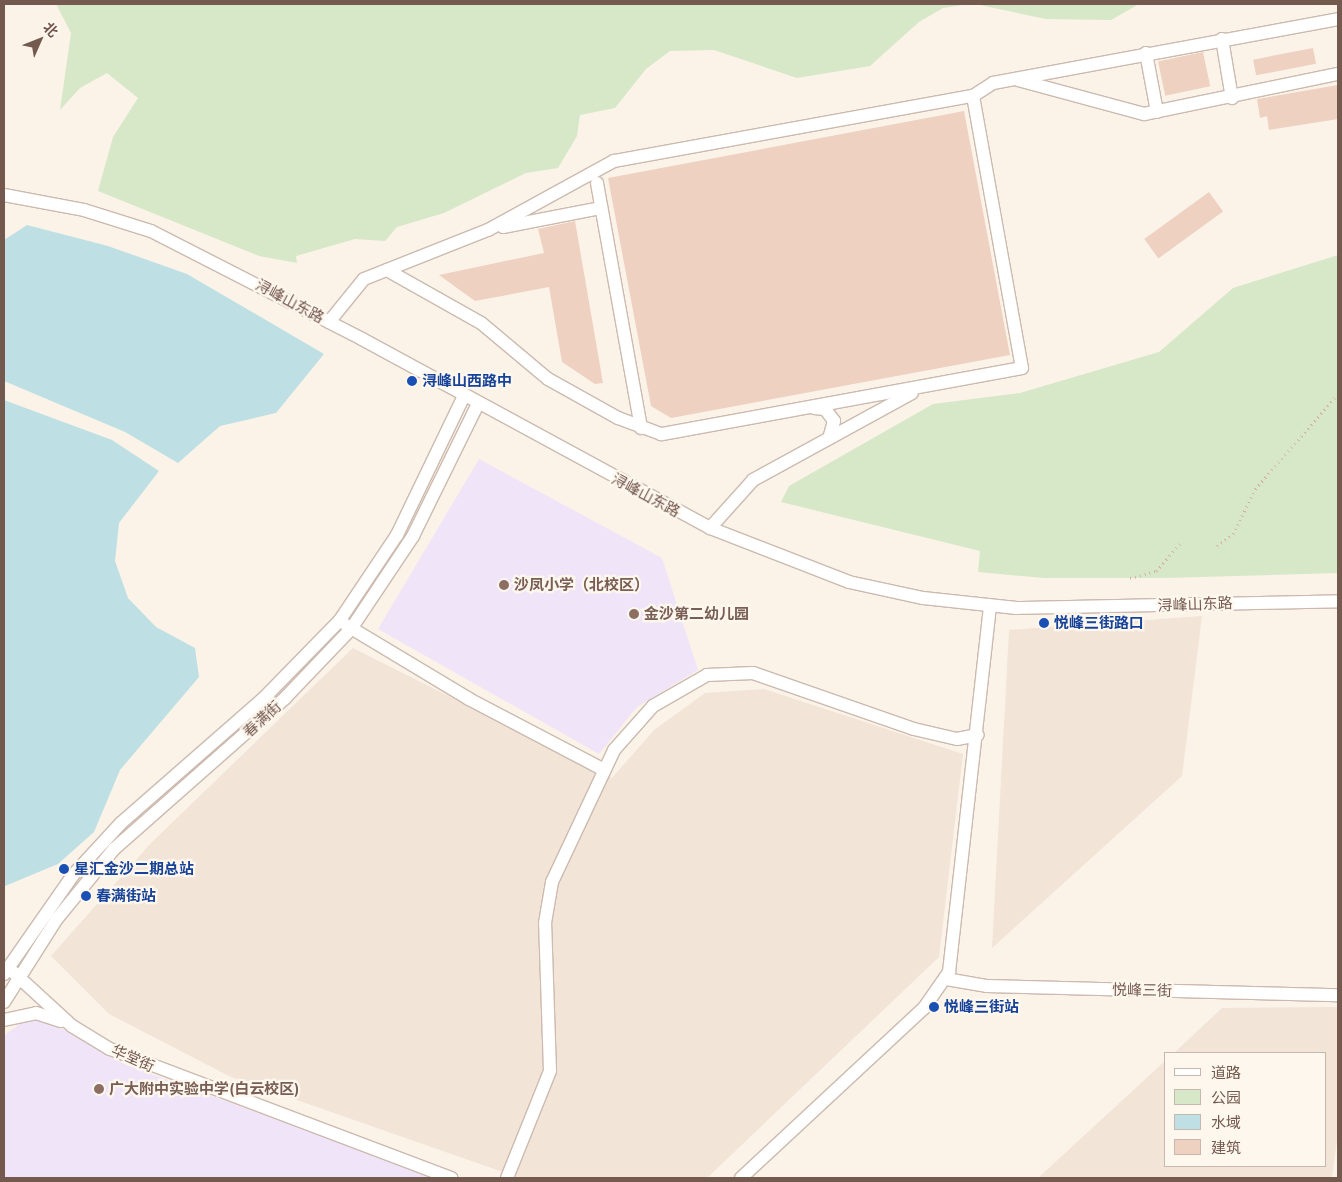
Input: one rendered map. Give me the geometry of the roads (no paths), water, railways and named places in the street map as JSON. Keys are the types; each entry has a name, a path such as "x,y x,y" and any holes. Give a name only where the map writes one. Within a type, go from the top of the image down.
{"street":[{"path":"328,322 364,279 488,230 614,162 973,96 993,83 1338,19"},
{"path":"1222,40 1232,98"},
{"path":"1146,54 1156,112"},
{"path":"1016,79 1144,114 1232,98 1338,74"},
{"path":"387,270 481,323 548,379 641,428 661,434 812,408 1022,368 973,96"},
{"path":"597,183 641,428"},
{"name":"浔峰山东路","path":"4,194 84,210 151,231 328,322 710,528 849,582 990,607 1338,601"},
{"path":"488,230 601,208"},
{"path":"710,528 753,480 924,387"},
{"name":"春满街","path":"5,970 58,895 109,835 264,698 340,620 397,535 464,396"},
{"name":"春满街","path":"4,1002 56,920 114,850 291,693 351,629 413,536 478,404"},
{"path":"812,408 825,409 834,421 828,438"},
{"path":"741,1178 910,1022 946,979 978,735 990,607"},
{"path":"340,620 351,629 604,770"},
{"path":"507,1178 550,1071 545,932 552,882 614,750 652,706 707,675 753,673 914,729 956,739 978,735"},
{"name":"华堂街","path":"5,970 19,976 72,1026 157,1069 451,1178"},
{"name":"悦峰三街","path":"946,979 987,986 1338,995"},
{"path":"4,1020 36,1013 72,1026"}],"water":[{"path":"27,225 108,246 187,274 324,354 276,413 220,426 178,463 125,432 4,381 4,240"},
{"path":"4,400 112,440 159,471 119,523 115,561 128,598 156,627 195,648 199,677 120,770 94,832 58,864 5,886"}],"place":[{"name":"浔峰山西路中","path":"412,381"},
{"name":"沙凤小学（北校区）","path":"504,585"},
{"name":"金沙第二幼儿园","path":"634,614"},
{"name":"悦峰三街路口","path":"1044,623"},
{"name":"星汇金沙二期总站","path":"64,869"},
{"name":"春满街站","path":"86,896"},
{"name":"悦峰三街站","path":"934,1007"},
{"name":"广大附中实验中学(白云校区)","path":"99,1089"}]}
